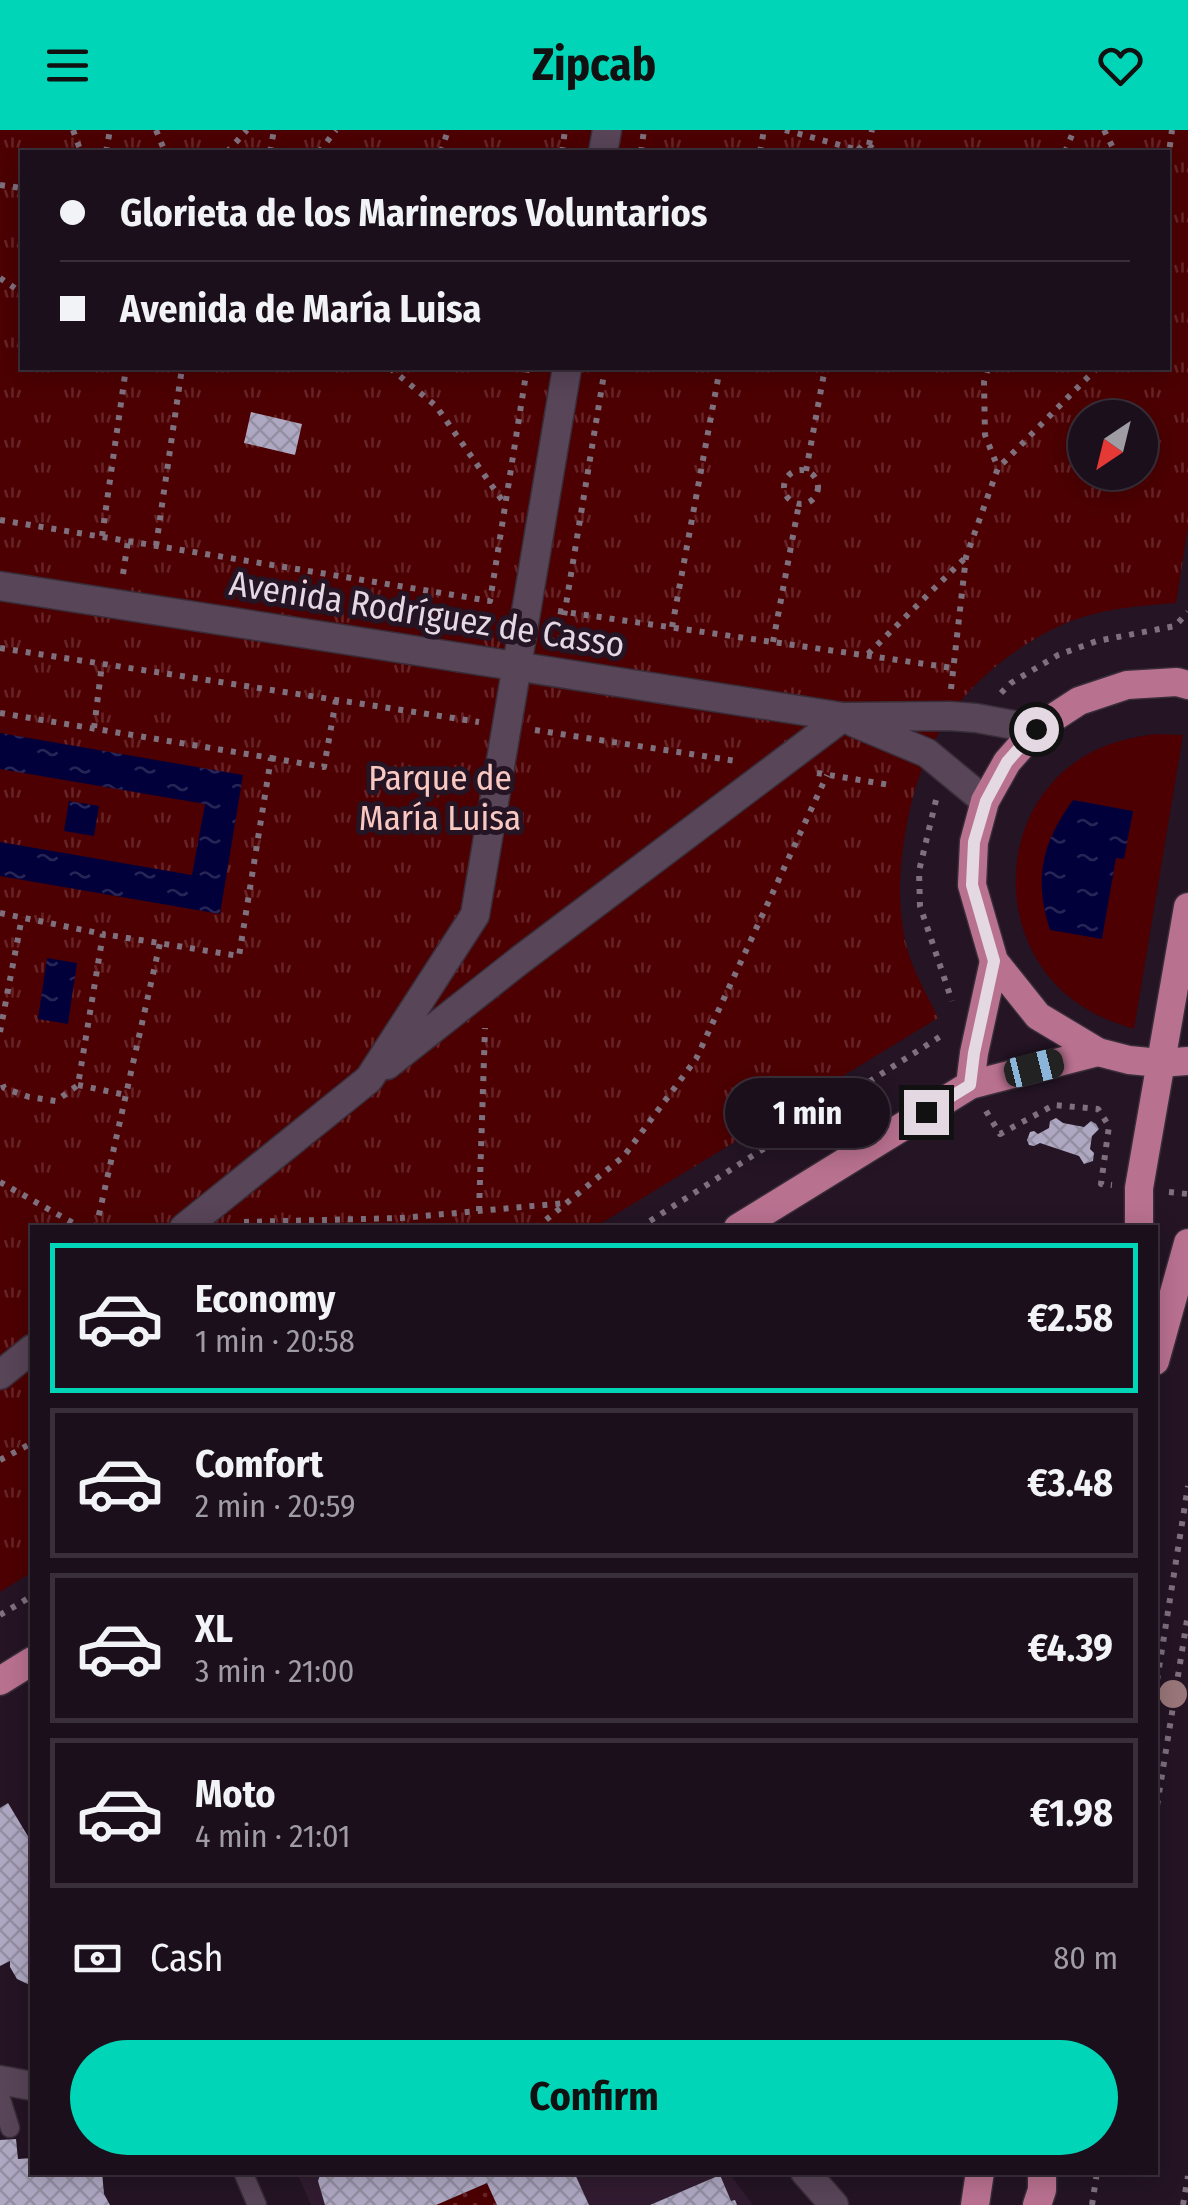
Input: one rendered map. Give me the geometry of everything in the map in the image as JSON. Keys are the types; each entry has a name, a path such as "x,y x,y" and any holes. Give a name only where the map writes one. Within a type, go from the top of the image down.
{"main road":[{"path":"1174,1062 1129,1060 1098,1052 1038,1016 994,961 972,885 974,842 986,801 1007,762 1036,729 1078,701 1126,685 1188,685"},
{"path":"1139,1225 1140,1188 1174,1062 1188,908"},
{"path":"970,1085 994,961"},
{"path":"743,1225 970,1085 1098,1052"},
{"path":"1158,1350 1188,1243"},
{"path":"0,1681 30,1662"},
{"path":"974,2205 979,2175"},
{"path":"1036,2205 1042,2175"}],"street":[{"path":"370,1079 475,915 567,370"},
{"name":"Avenida Rodríguez de Casso","path":"0,586 843,717"},
{"path":"843,717 927,753 986,801"},
{"path":"187,1225 486,986 843,717 962,717 1036,729"},
{"path":"0,1374 30,1350"},
{"path":"0,2080 30,2086"},
{"path":"808,2175 834,2205"}],"lane":[{"path":"0,2096 10,2128"},
{"path":"243,2175 257,2205"}],"path":[{"path":"229,150 247,130"},
{"path":"321,150 336,130"},
{"path":"785,130 855,150"},
{"path":"869,145 872,130"},
{"path":"859,150 869,145"},
{"path":"869,145 874,150"},
{"path":"102,536 126,370"},
{"path":"156,546 182,370"},
{"path":"392,370 436,406 506,504"},
{"path":"0,520 490,601 527,370"},
{"path":"555,672 605,370"},
{"path":"672,627 720,370"},
{"path":"806,471 825,370"},
{"path":"987,370 984,435 998,468"},
{"path":"1095,370 998,468 966,557 953,668 962,717 1058,655 1097,641 1175,626 1188,612"},
{"path":"806,471 815,478 818,490 811,501 799,504 787,497 784,484 792,473 806,471"},
{"path":"773,642 799,504"},
{"path":"866,656 966,557"},
{"path":"528,607 953,668"},
{"path":"0,648 890,784"},
{"path":"94,728 102,664"},
{"path":"0,713 324,767 336,700"},
{"path":"0,913 239,956 270,758"},
{"path":"946,771 920,871 920,906 952,1002 951,1012"},
{"path":"540,1225 624,1156 696,1060 827,775"},
{"path":"0,1032 22,916"},
{"path":"0,1078 4,1088 56,1101 78,1085 103,934"},
{"path":"97,1225 160,944"},
{"path":"479,1211 486,986"},
{"path":"643,1225 941,1036 950,1022"},
{"path":"78,1085 126,1095"},
{"path":"993,1123 1000,1134 1054,1104 1098,1109 1108,1126 1100,1184"},
{"path":"0,1182 77,1225"},
{"path":"187,1225 400,1218 567,1202"},
{"path":"0,1460 30,1445"},
{"path":"1158,1674 1188,1486"},
{"path":"0,1616 30,1597"},
{"path":"1158,1799 1188,1614"},
{"path":"1092,2205 1097,2175"},
{"path":"1184,2205 1188,2176"}],"shaded area":[{"path":"298,2175 730,2175 753,2205 311,2205"}],"green space":[{"name":"Parque de María Luisa","path":"0,130 1188,130 1188,527 1176,603 1095,614 1049,631 990,671 947,720 918,779 900,875 906,943 938,1018 598,1225 30,1225 30,1573 0,1592"},
{"path":"1156,734 1183,735 1134,1029 1091,1012 1055,984 1034,953 1020,919 1016,883 1020,847 1032,812 1053,782 1100,748"},
{"path":"487,2183 497,2205 436,2205"}],"water":[{"path":"0,733 243,775 220,914 0,876 0,842 192,875 205,804 0,769"},
{"path":"1073,800 1133,811 1124,859 1116,858 1102,939 1050,930 1045,912 1042,878 1047,847"},
{"path":"69,801 99,806 94,836 64,831"},
{"path":"47,958 77,963 68,1024 38,1019"}],"building":[{"path":"251,412 302,424 295,455 244,443"},
{"path":"1056,1118 1084,1127 1091,1121 1096,1124 1099,1129 1092,1136 1090,1149 1093,1161 1084,1164 1079,1156 1040,1143 1029,1145 1030,1132 1038,1134"},
{"path":"8,1803 30,1840 30,1985 17,1979 10,1961 0,1966 0,1808"},
{"path":"16,2139 18,2159 30,2158 30,2175 102,2175 104,2194 110,2205 0,2205 0,2140"},
{"path":"320,2175 575,2175 589,2205 497,2205 487,2183 436,2205 325,2205"},
{"path":"720,2175 731,2201 735,2200 737,2205 650,2205"}],"route":[{"path":"926,1112 970,1085 994,961 972,885 974,842 986,801 1007,762 1036,729"}]}
